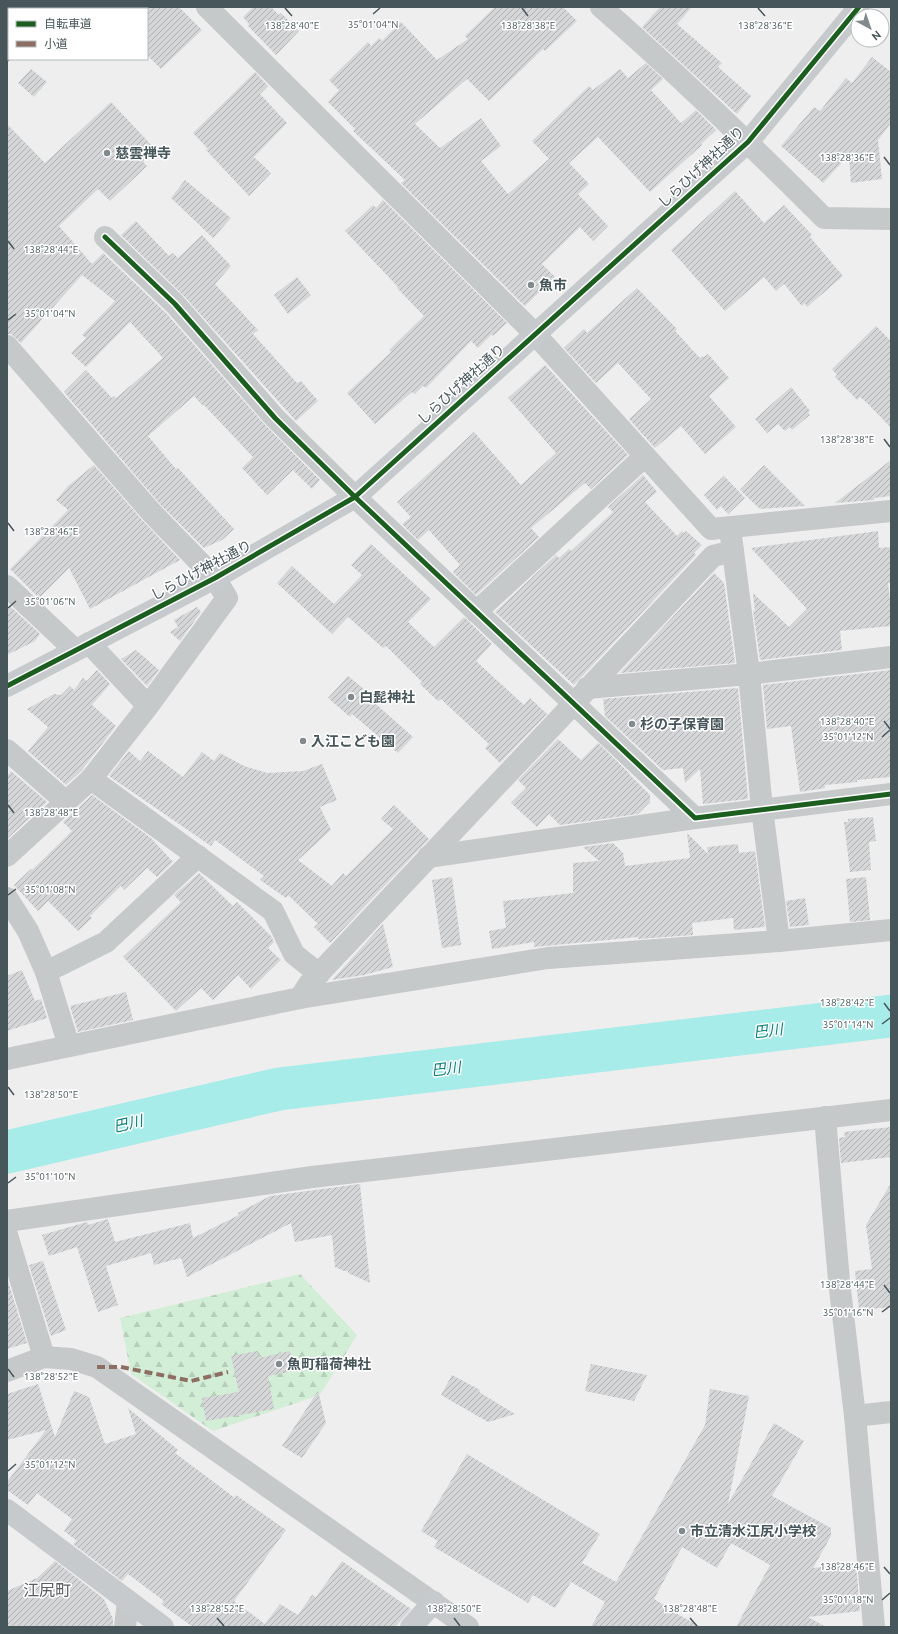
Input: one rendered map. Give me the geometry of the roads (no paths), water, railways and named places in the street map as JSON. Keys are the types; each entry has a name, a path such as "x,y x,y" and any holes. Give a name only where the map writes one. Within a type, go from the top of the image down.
{"street":[{"path":"207,7 534,334 710,529 891,512"},
{"path":"601,7 748,142 824,218 891,219"},
{"name":"しらひげ神社通り","path":"7,686 215,578 355,497 748,142 859,7"},
{"path":"105,237 174,304 275,418 355,497 476,612 580,696 695,818"},
{"path":"7,346 151,512 215,578 227,598 148,706 91,779 7,856"},
{"path":"476,612 645,456"},
{"path":"730,527 749,674 762,809 779,941"},
{"path":"300,998 309,984 713,556 733,551"},
{"path":"7,586 82,647 148,706"},
{"path":"580,696 891,657"},
{"path":"7,750 66,802"},
{"path":"91,779 273,911 294,954 319,974"},
{"path":"428,857 695,818 891,794"},
{"path":"46,972 106,942 198,856"},
{"path":"7,898 28,931 46,972 69,1046"},
{"path":"7,1059 300,998 548,958 779,941 891,930"},
{"path":"7,1221 312,1177 891,1110"},
{"path":"825,1117 839,1281 855,1416 874,1627"},
{"path":"7,1234 44,1357"},
{"path":"7,1371 44,1357 71,1359 97,1367 468,1627"},
{"path":"855,1416 891,1412"},
{"path":"7,1510 163,1627"},
{"path":"125,1627 128,1601"},
{"path":"411,1627 434,1602"}],"waterway":[{"name":"巴川","path":"7,1152 279,1089 891,1016"}],"place":[{"name":"慈雲禅寺","path":"107,153"},
{"name":"魚市","path":"531,285"},
{"name":"白髭神社","path":"351,697"},
{"name":"杉の子保育園","path":"632,724"},
{"name":"入江こども園","path":"303,741"},
{"name":"魚町稲荷神社","path":"279,1364"},
{"name":"市立清水江尻小学校","path":"682,1531"}],"district":[{"name":"江尻町","path":"47,1590"}]}
